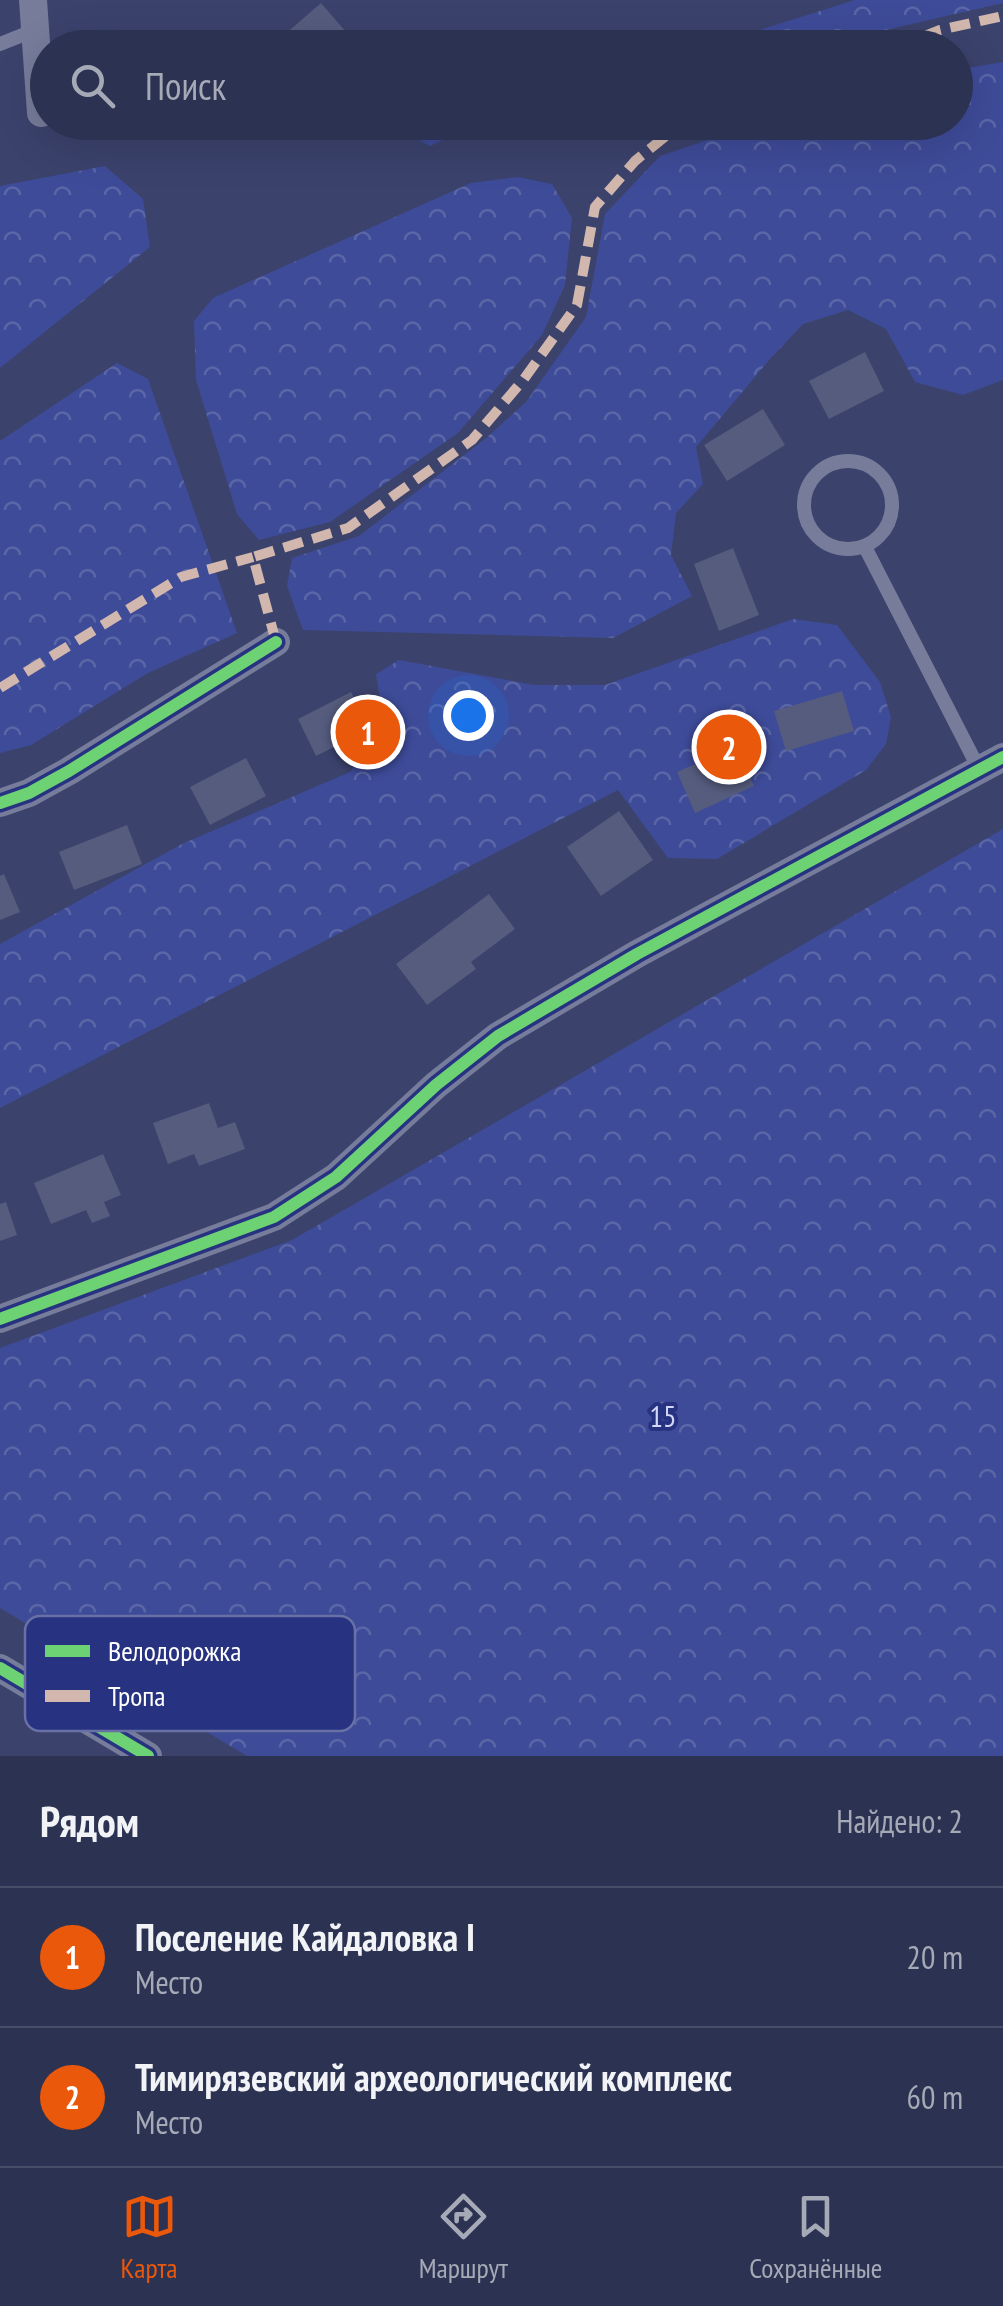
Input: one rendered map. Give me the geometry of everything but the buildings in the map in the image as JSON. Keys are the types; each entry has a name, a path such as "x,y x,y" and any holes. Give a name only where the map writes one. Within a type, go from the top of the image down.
{"street":[{"path":"33,0 35,30"},
{"path":"0,802 28,793 69,771 276,642"},
{"path":"0,1319 274,1218 336,1178 436,1085 498,1036 637,954 991,763"},
{"path":"0,1668 25,1683"},
{"path":"106,1731 148,1756"}],"lane":[{"path":"0,44 30,32"},
{"path":"859,462 872,468 889,488 891,516 876,539 865,546 834,548 810,528 804,514 809,484 818,472 832,464 859,462"},
{"path":"865,546 991,763"}],"green space":[{"path":"855,0 1003,0 886,30 760,30"},
{"path":"1003,62 1003,380 963,395 915,382 886,329 848,310 803,324 696,447 703,484 676,513 671,555 692,596 613,638 303,630 287,586 292,558 359,536 485,439 526,402 586,317 605,214 660,156 708,140 973,140 973,67"},
{"path":"419,140 443,140 430,146"},
{"path":"105,166 143,199 150,247 0,368 0,186"},
{"path":"517,177 552,184 572,218 565,285 542,335 458,433 330,522 259,540 237,514 196,380 194,321 213,298 471,183"},
{"path":"117,363 148,379 237,633 148,673 31,745 0,753 0,441"},
{"path":"793,619 837,625 880,682 891,717 886,744 866,770 717,859 668,858 618,790 0,1108 0,944 182,844 350,772 384,724 376,674 399,660 534,685 605,685"},
{"name":"15","path":"1003,829 1003,1756 247,1756 205,1731 355,1731 355,1616 25,1616 25,1623 0,1608 0,1348 292,1240"}],"marked path":[{"path":"940,30 1003,16"},
{"path":"276,642 253,557 348,528 472,440 524,379 577,305 595,207 635,161 661,140"},
{"path":"0,688 181,577 253,557"}],"cycle path":[{"path":"0,803 29,793 69,771 276,642"},
{"path":"0,1319 274,1217 336,1177 436,1085 498,1036 637,954 1003,757"},
{"path":"0,1668 25,1683"},
{"path":"106,1731 148,1756"}],"place":[{"name":"Поселение Кайдаловка I","path":"368,732"},
{"name":"Тимирязевский археологический комплекс","path":"729,747"}]}
